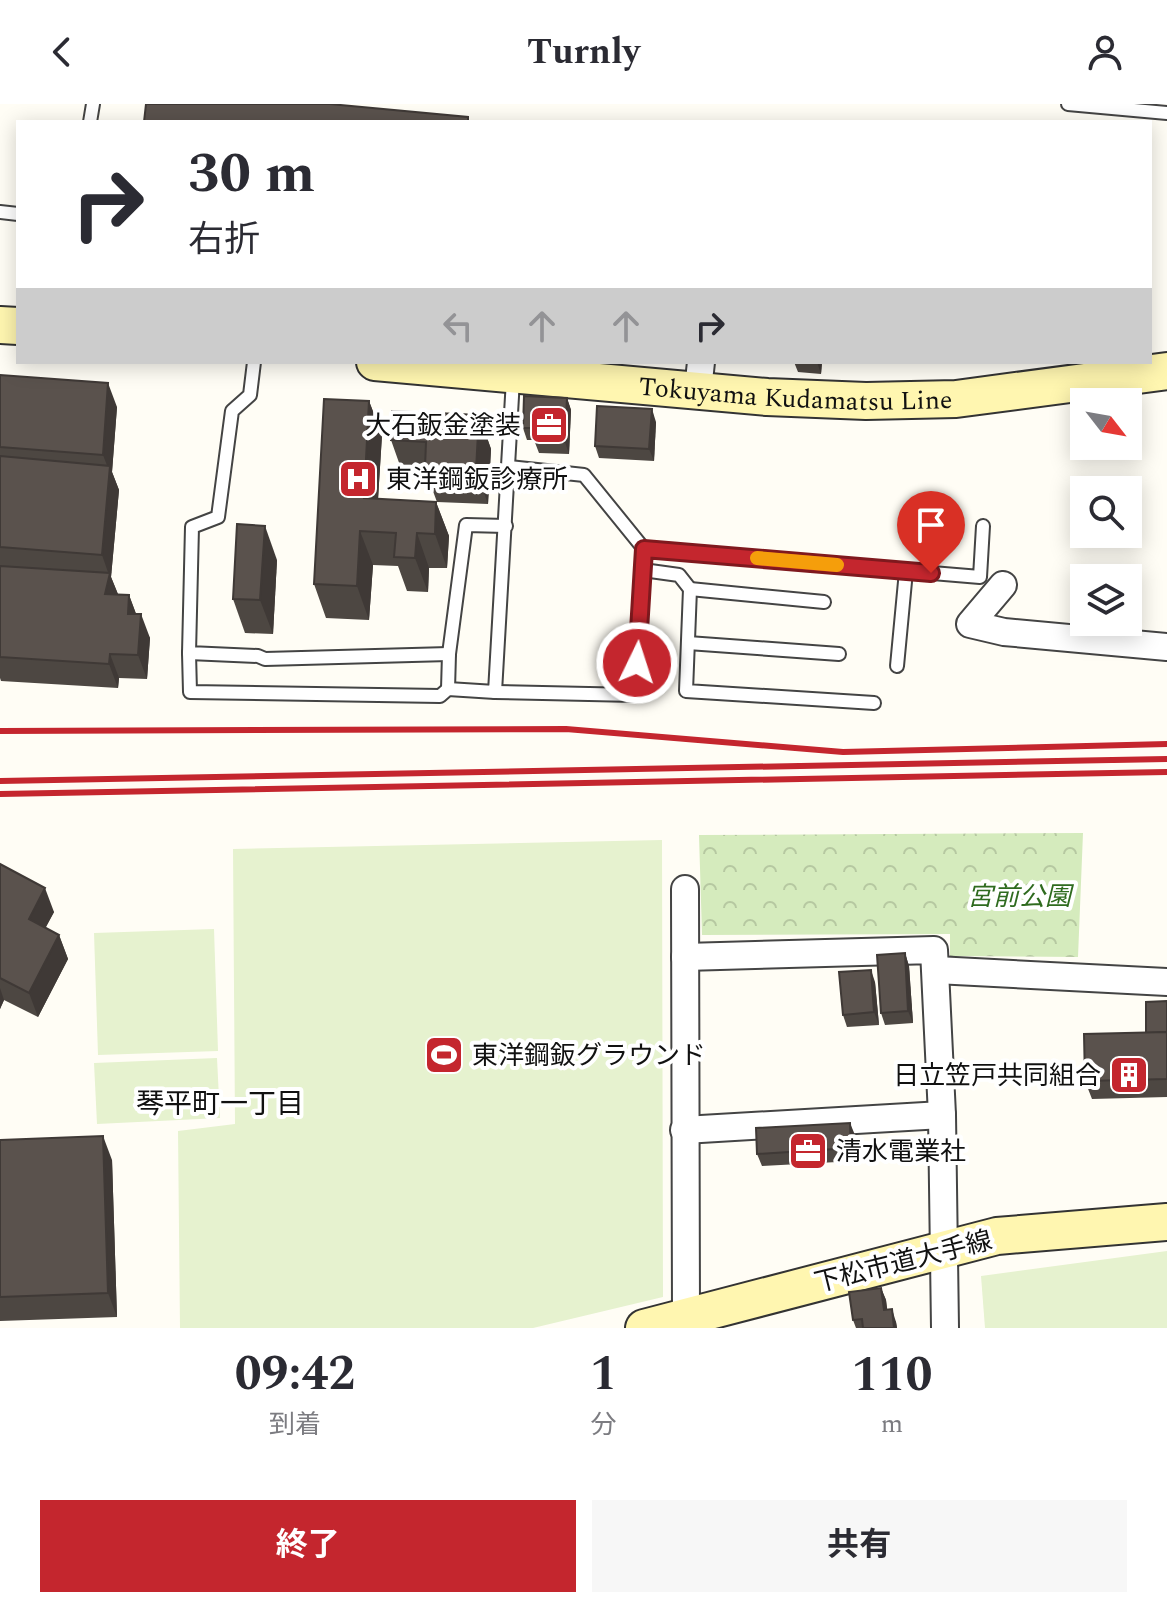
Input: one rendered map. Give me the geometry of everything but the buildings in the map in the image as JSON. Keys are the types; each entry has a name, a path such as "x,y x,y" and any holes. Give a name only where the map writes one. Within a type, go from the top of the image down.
{"main road":[{"name":"Tokuyama Kudamatsu Line","path":"395,364 514,376 699,376 866,401 956,399 1060,373 1167,371"},
{"name":"下松市道大手線","path":"644,1328 997,1236 1167,1222"}],"street":[{"path":"1003,585 970,624 1004,632 1167,647"},
{"path":"685,889 686,1316"},
{"path":"685,957 934,950 942,1115 945,1328"},
{"path":"936,970 1167,982"},
{"path":"684,1130 942,1115"}],"lane":[{"path":"1068,104 1167,113"},
{"path":"254,364 250,395 232,411 218,517 192,527 190,692 440,696 448,689 635,695 644,549 584,475 509,467"},
{"path":"495,692 514,376"},
{"path":"448,689 449,654 466,525 506,526"},
{"path":"644,549 980,577 983,526"},
{"path":"643,570 679,575 690,589 686,691 874,703"},
{"path":"897,666 906,571"},
{"path":"690,589 824,602"},
{"path":"688,643 839,654"},
{"path":"189,653 258,656 265,659 449,654"}],"green space":[{"name":"宮前公園","path":"1083,833 1078,957 950,956 950,934 702,935 699,835"},
{"path":"662,840 663,1297 533,1328 180,1328 178,1131 235,1124 233,849"},
{"path":"214,929 218,1051 98,1055 94,933"},
{"path":"217,1058 220,1118 97,1124 94,1063"},
{"path":"1167,1251 1167,1328 985,1328 981,1276"}],"railway":[{"path":"0,731 566,729 843,752 1167,744"},
{"path":"0,781 1167,759"},
{"path":"0,794 1167,772"}],"slow traffic":[{"path":"757,558 837,565"}],"place":[{"name":"大石鈑金塗装","path":"549,425"},
{"name":"東洋鋼鈑診療所","path":"358,479"},
{"name":"東洋鋼鈑グラウンド","path":"444,1055"},
{"name":"日立笠戸共同組合","path":"1129,1075"},
{"name":"清水電業社","path":"808,1151"}],"district":[{"name":"琴平町一丁目","path":"220,1103"}],"route":[{"path":"637,663 644,549 931,573"}]}
